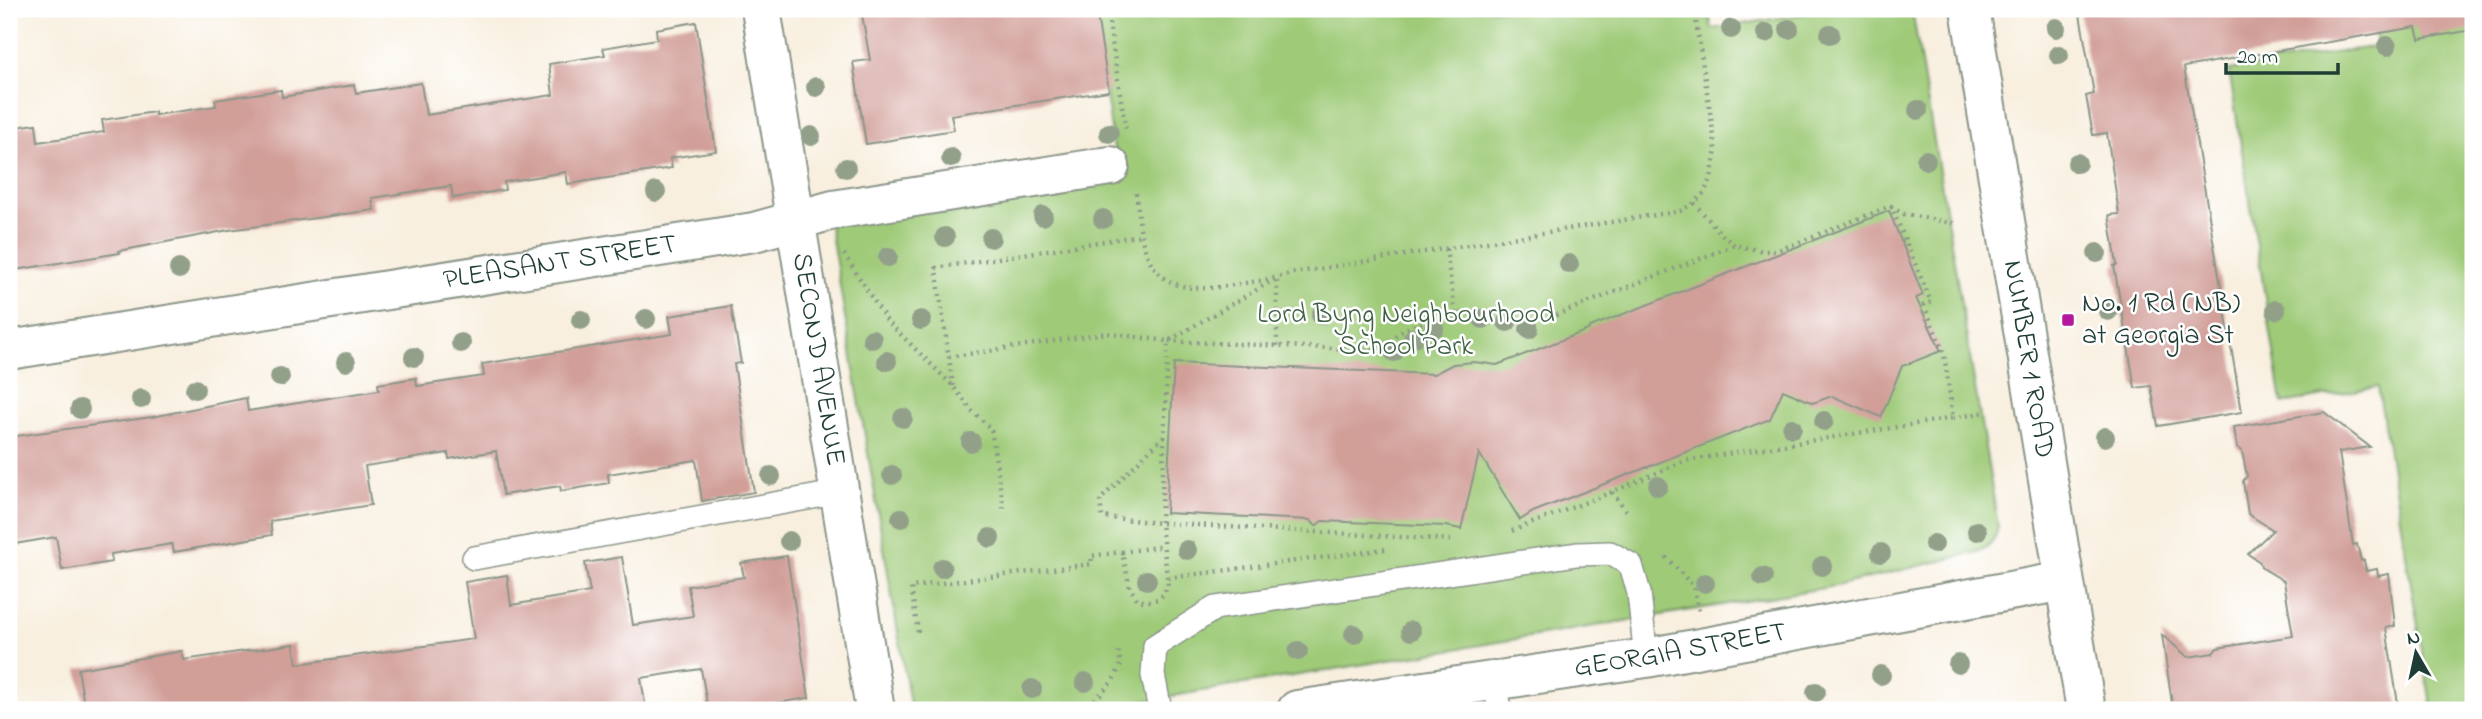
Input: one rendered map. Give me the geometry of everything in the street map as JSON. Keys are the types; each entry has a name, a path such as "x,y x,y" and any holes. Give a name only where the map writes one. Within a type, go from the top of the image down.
{"street":[{"name":"SECOND AVENUE","path":"761,9 875,710"},
{"name":"NUMBER 1 ROAD","path":"1970,9 2086,710"},
{"name":"PLEASANT STREET","path":"9,350 754,232 833,210 1124,163"},
{"name":"GEORGIA STREET","path":"1297,710 1498,696 1646,658 2063,581"}],"lane":[{"path":"474,558 841,492"},
{"path":"1160,710 1153,675 1155,646 1216,608 1577,554 1610,553 1630,565 1639,593 1646,658"}],"path":[{"path":"1107,9 1124,163 1145,251 1159,274 1190,289 1205,290 1293,273 1663,215 1680,211 1694,203 1703,194 1711,179 1716,150 1694,9"},
{"path":"1694,203 1723,236 1735,245 1762,251 1776,251 1891,206"},
{"path":"1891,206 1904,214 1957,224"},
{"path":"1891,206 1931,302 1924,305 1944,353 1953,418"},
{"path":"953,386 936,268 1142,235"},
{"path":"949,357 1106,333 1168,341 1376,350 1415,325 1455,313 1480,310 1538,322 1735,245"},
{"path":"1446,249 1455,313"},
{"path":"844,254 887,321 953,386 972,411 991,429 1004,512"},
{"path":"1168,341 1278,278"},
{"path":"1277,346 1278,278"},
{"path":"1122,552 1130,588 1137,599 1145,602 1158,599 1167,590 1168,578 1161,523 1168,341"},
{"path":"1511,531 1684,461 1987,412"},
{"path":"1164,436 1100,500 1102,517 1161,523 1451,540"},
{"path":"1612,492 1628,512"},
{"path":"1410,545 1463,539"},
{"path":"918,632 911,587 1092,564 1091,556 1163,546"},
{"path":"1168,578 1397,547"},
{"path":"1666,556 1694,587 1700,614"},
{"path":"1085,710 1112,682 1121,665 1118,649"}],"green space":[{"name":"Lord Byng Neighbourhood School Park","path":"1093,9 1708,9 1712,29 1835,9 1912,9 1998,525 1994,538 1986,548 1977,552 1836,586 1088,710 911,710 829,221 1118,176"},
{"path":"2371,9 2473,9 2473,710 2432,710 2378,387 2282,403 2229,70 2377,46"}],"building":[{"path":"861,9 1096,9 1109,91 951,115 954,130 866,144 853,62 870,60"},
{"path":"2079,9 2473,9 2473,30 2419,39 2416,27 2184,67 2242,412 2158,426 2151,386 2135,388 2114,266 2117,265 2109,215 2119,214 2107,133 2093,135 2086,96 2094,94"},
{"path":"696,22 716,151 670,158 672,168 568,184 566,172 504,182 505,190 453,198 451,186 372,198 374,210 229,230 119,251 120,253 9,271 9,128 36,124 38,142 104,132 102,120 216,106 215,100 281,90 282,97 354,85 356,93 421,83 426,115 553,95 549,64 605,55 603,48 657,39 656,29"},
{"path":"1889,211 1923,295 1916,298 1941,351 1902,366 1881,417 1832,396 1813,403 1783,390 1770,419 1533,512 1520,520 1479,453 1461,529 1446,526 1322,521 1316,526 1310,520 1166,513 1174,363 1434,374 1453,364 1474,362 1497,365"},
{"path":"731,306 741,363 734,364 754,492 702,501 696,460 608,474 609,483 561,491 560,486 503,495 496,451 449,459 448,453 365,466 371,505 270,521 272,535 174,552 172,544 111,554 112,562 62,570 56,537 9,545 9,437 152,417 246,398 248,411 379,390 378,384 416,378 417,386 484,376 482,364 672,334 669,316"},
{"path":"2324,412 2370,447 2339,452 2353,545 2357,544 2366,571 2377,569 2378,576 2389,574 2395,626 2386,628 2399,710 2173,710 2162,635 2188,657 2213,653 2217,648 2293,636 2284,581 2261,567 2260,562 2248,554 2273,530 2248,514 2243,481 2247,476 2242,451 2237,447 2234,427"},
{"path":"787,556 809,698 731,710 708,710 701,669 641,678 646,710 85,710 78,669 182,651 184,660 294,644 297,664 474,639 465,582 507,575 511,605 590,592 585,563 622,557 633,625 693,616 688,586 744,577 741,563"}],"place":[{"name":"No. 1 Rd (NB) at Georgia St","path":"2068,320"}]}
